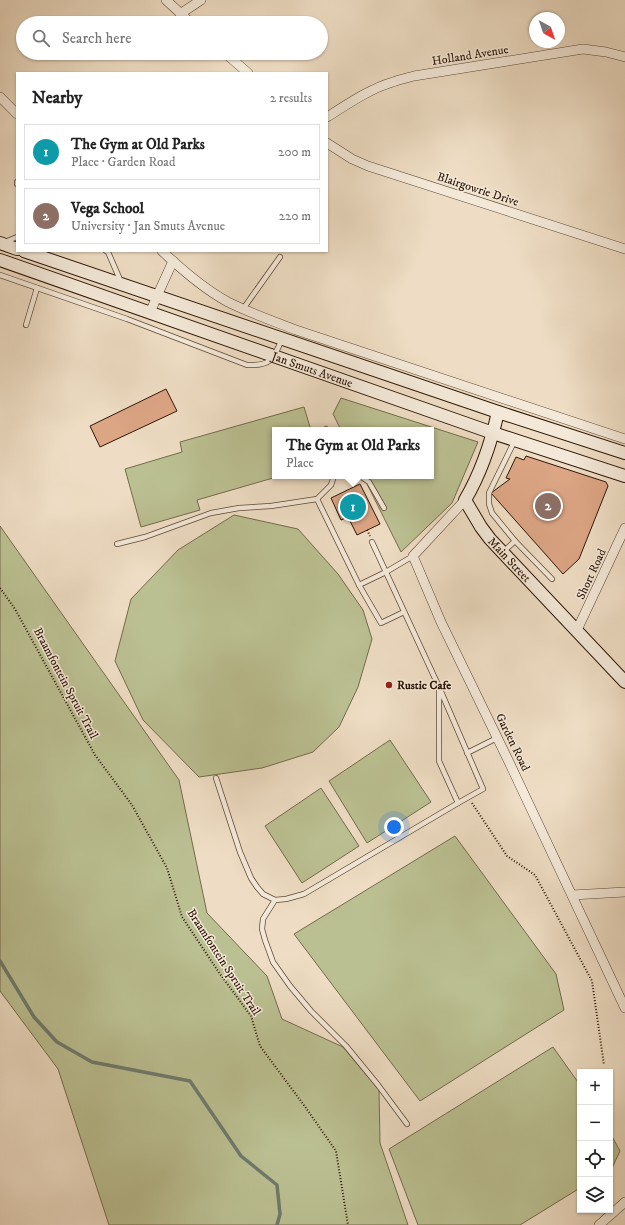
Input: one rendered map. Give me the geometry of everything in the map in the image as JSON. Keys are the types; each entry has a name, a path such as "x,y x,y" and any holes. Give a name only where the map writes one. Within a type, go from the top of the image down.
{"main road":[{"path":"1,243 16,249"},
{"name":"Jan Smuts Avenue","path":"27,252 625,454"},
{"name":"Jan Smuts Avenue","path":"0,260 493,433 625,476"},
{"path":"465,500 477,477 493,433 498,412"},
{"name":"Main Street","path":"465,500 490,539 625,682"}],"street":[{"path":"166,0 182,16"},
{"path":"180,14 201,0"},
{"name":"Holland Avenue","path":"328,116 376,89 392,82 414,76 577,50 606,52 625,57"},
{"path":"233,60 247,72"},
{"path":"0,97 16,113"},
{"name":"Blairgowrie Drive","path":"328,144 352,159 368,166 625,249"},
{"path":"163,252 173,262 220,297 243,309 296,330 625,439"},
{"path":"150,313 173,262"},
{"path":"413,556 465,500"},
{"name":"Short Road","path":"577,630 625,528"},
{"name":"Garden Road","path":"413,556 441,622 625,1008"},
{"path":"572,895 625,892"},
{"path":"599,1225 625,1202"}],"lane":[{"path":"1,243 16,237"},
{"path":"108,252 122,284"},
{"path":"243,309 280,257"},
{"path":"0,275 127,319 247,365 261,365 274,357 282,339"},
{"path":"26,325 37,288"},
{"path":"515,440 489,493 488,499 492,513 515,541 552,579"},
{"path":"117,544 145,537 211,513 239,508 271,506 318,499 331,485 333,479"},
{"path":"364,479 369,482 384,508"},
{"path":"318,499 359,585 380,623 404,612"},
{"path":"503,553 515,541"},
{"path":"216,778 240,852 251,878 264,894 275,900 286,899 304,894 483,789 439,687 372,542"},
{"path":"359,585 386,572 413,556"},
{"path":"439,687 439,761 458,803"},
{"path":"467,753 497,738"},
{"path":"275,900 263,919 262,929 273,962 290,986 307,1006 346,1046 407,1124"}],"path":[{"name":"Braamfontein Spruit Trail","path":"0,588 15,609 95,755 132,805 167,868 182,917 220,974 252,1016 260,1046 336,1151 348,1225"},
{"path":"468,797 507,856 535,876 592,981 604,1065"}],"green space":[{"path":"341,398 431,427 340,427 333,414"},
{"path":"304,407 310,427 272,427 272,478 197,500 200,510 141,527 125,469 182,452 180,442"},
{"path":"434,428 478,442 452,503 401,552 364,479 434,479"},
{"path":"234,515 298,529 338,574 363,610 372,639 358,687 339,727 313,752 262,768 199,777 143,720 115,661 131,599 178,550"},
{"path":"0,526 179,780 207,913 267,976 282,1019 343,1047 379,1090 380,1143 408,1225 109,1225 58,1069 0,991"},
{"path":"390,740 431,802 367,843 329,781"},
{"path":"321,788 359,846 302,883 265,826"},
{"path":"455,836 556,974 564,1010 420,1101 294,934"},
{"path":"553,1047 577,1081 577,1190 520,1225 418,1225 389,1149"},
{"path":"613,1138 620,1151 613,1166"}],"building":[{"path":"166,389 177,411 100,447 90,426"},
{"path":"526,456 606,482 608,486 579,559 563,574 491,493 510,479 506,478 516,457 524,460"},
{"path":"360,484 380,524 357,535 348,517 341,520 331,498"}],"waterway":[{"path":"0,961 34,1017 57,1042 92,1062 190,1081 241,1156 277,1185 280,1214 277,1225"}],"place":[{"name":"Vega School","path":"548,506"},
{"name":"The Gym at Old Parks","path":"353,507"},
{"name":"Rustic Cafe","path":"389,685"}]}
